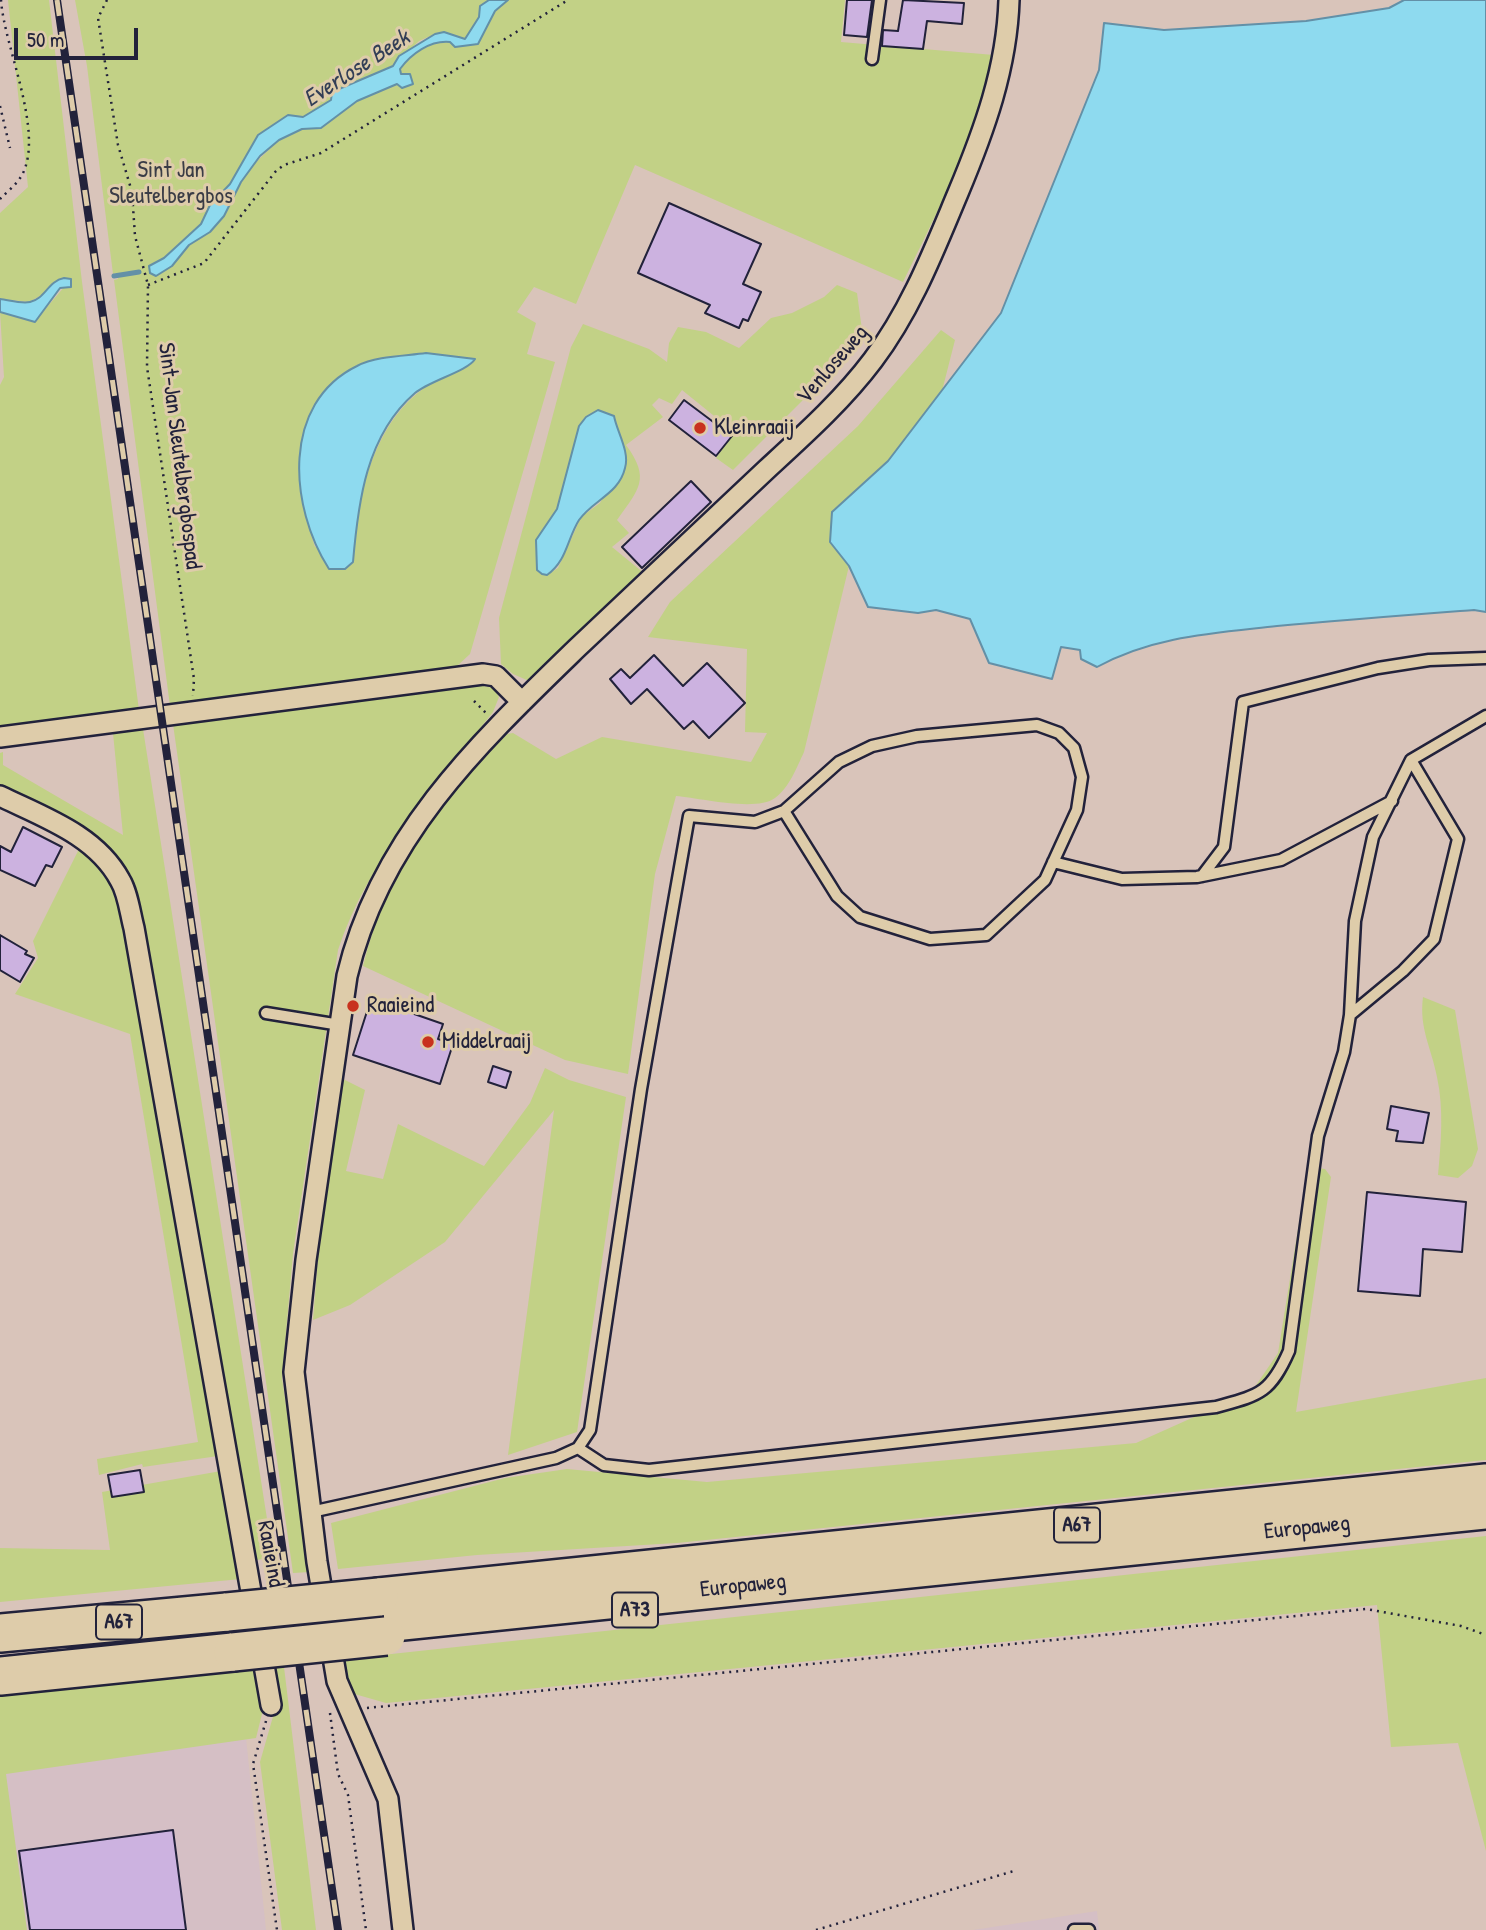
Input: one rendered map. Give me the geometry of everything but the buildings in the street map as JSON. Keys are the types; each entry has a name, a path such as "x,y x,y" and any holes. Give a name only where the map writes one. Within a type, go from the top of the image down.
{"highway":[{"name":"Europaweg","path":"383,1618 1486,1483"},
{"name":"Europaweg","path":"7,1656 881,1572 1486,1510"}],"street":[{"name":"Venloseweg","path":"522,702 817,422 872,363 891,335 920,281 982,133 1001,66 1009,0"},
{"path":"0,737 483,674 496,676 522,702"},
{"name":"Raaieind","path":"403,1930 388,1799 337,1681 317,1562 294,1372 306,1260 340,1025 358,932 384,874 404,840 463,764 522,702"},
{"name":"Raaieind","path":"0,796 72,831 100,854 121,881 134,928 271,1705"}],"lane":[{"path":"872,59 880,0"},
{"path":"1202,876 1224,847 1243,702 1378,668 1429,660 1486,658"},
{"path":"578,1448 604,1465 649,1470 1216,1407 1251,1397 1277,1380 1289,1351 1318,1136 1344,1052 1350,1015 1355,921 1373,837 1411,760 1486,716"},
{"path":"311,1512 556,1458 578,1448 590,1430 641,1089 689,816 755,822 784,811 839,762 872,747 917,736 1037,725 1059,733 1074,748 1082,777 1077,810 1045,880 986,935 930,939 860,917 837,896 784,811"},
{"path":"1350,1015 1403,971 1434,939 1455,852 1458,839 1411,760"},
{"path":"1053,862 1122,879 1202,876 1281,860 1392,801"},
{"path":"266,1013 340,1025"},
{"path":"1074,1930 1089,1930"}],"path":[{"path":"0,199 21,176 29,154 26,119 1,0"},
{"name":"Sint-Jan Sleutelbergbospad","path":"107,0 98,18 118,145 131,192 135,236 148,285 147,368 194,679 191,712"},
{"path":"148,285 204,263 284,165 321,153 568,0"},
{"path":"0,106 10,148"},
{"path":"347,1709 1165,1632 1366,1609 1461,1626 1486,1635"},
{"path":"271,1705 253,1764 277,1930"},
{"path":"816,1930 1017,1870"}],"shaded area":[{"path":"246,1738 266,1930 5,1930 0,1880 0,1768"},
{"path":"1097,1911 1099,1930 973,1930"}],"green space":[{"path":"8,0 49,0 82,282 139,710 0,729 0,385 4,377 0,312 35,321 71,279 29,302 0,299 0,213 28,187"},
{"name":"Sint Jan Sleutelbergbos","path":"75,0 489,0 480,6 479,16 465,39 444,32 435,34 419,41 393,66 332,92 331,100 303,117 288,115 255,163 279,140 302,129 321,128 357,101 397,84 413,84 410,74 401,74 399,69 422,49 443,41 450,41 455,47 478,44 495,11 508,0 845,0 841,42 994,55 968,142 903,282 635,165 576,304 534,287 517,312 536,323 527,354 555,362 470,654 456,667 170,706 114,280 118,279 117,273 113,274 87,66","holes":["475,359 433,382 402,408 380,441 372,460 357,519 315,547 302,491 300,456 308,421 316,402"]},
{"path":"837,285 857,293 862,330 836,367 733,470 716,458 734,432 682,390 672,404 659,398 652,405 663,417 626,445 638,467 639,484 617,520 629,533 612,547 645,574 529,681 513,674 501,664 499,618 571,347 583,324 649,349 667,362 669,343 678,327 706,332 739,348 771,318 792,313 824,297","holes":["614,416 626,454 600,503 581,517 558,568 547,575 537,563 538,551 557,508 579,426"]},
{"path":"941,330 955,340 941,395 888,461 832,512 830,542 849,566 804,752 792,777 775,798 755,804 676,796 655,874 628,1074 565,1060 363,966 386,899 419,840 459,786 507,734 513,733 556,759 602,737 751,762 767,733 745,732 747,649 648,637 670,602 858,426"},
{"path":"467,683 494,688 499,697 493,712 385,854 351,917 338,950 293,1254 282,1378 310,1572 293,1573 173,724"},
{"path":"143,729 273,1557 252,1561 128,878 118,861 90,834 55,814 0,789 0,753 3,752 3,765 123,835 113,733"},
{"path":"79,849 111,880 119,894 218,1456 143,1467 142,1464 99,1475 97,1459 198,1442 130,1034 15,994 38,958 33,941"},
{"path":"1423,997 1455,1010 1478,1149 1472,1166 1458,1178 1438,1175 1441,1102 1424,1028"},
{"path":"545,1068 569,1080 626,1097 577,1432 508,1455 554,1110 445,1242 350,1305 313,1320 318,1257 343,1079 365,1090 346,1171 383,1179 398,1124 484,1166 530,1103"},
{"path":"1308,1167 1325,1169 1331,1177 1296,1412 1486,1378 1486,1460 677,1543 477,1555 338,1569 331,1523 505,1478 567,1469 707,1482 1136,1443 1252,1391 1278,1353"},
{"path":"221,1471 241,1579 0,1602 0,1548 110,1550 102,1492"},
{"path":"1486,1536 1486,1851 1458,1743 1391,1747 1377,1605 386,1703 351,1693 345,1659"},
{"path":"284,1667 316,1930 282,1930 260,1762 276,1706 273,1668"},
{"path":"259,1668 264,1706 256,1738 6,1774 27,1930 0,1930 0,1695"}],"water":[{"path":"489,0 508,0 495,11 478,44 455,47 450,42 443,42 428,46 415,53 400,69 401,74 410,74 413,84 402,88 397,84 357,101 321,128 302,129 279,140 260,156 241,182 224,216 210,232 189,245 172,266 156,276 150,273 149,266 164,258 201,224 210,205 230,184 258,135 288,115 303,117 331,100 332,92 393,66 399,56 435,34 444,32 465,39 479,17 480,6"},
{"path":"1404,0 1486,0 1486,612 1474,610 1208,634 1140,648 1097,667 1081,659 1080,650 1061,647 1052,679 989,663 970,619 936,610 918,613 868,607 849,566 830,542 832,512 888,461 1001,313 1099,70 1104,23 1164,30 1306,21 1389,8"},
{"path":"64,278 71,279 71,287 60,288 35,322 0,312 0,299 30,302"},
{"path":"426,353 475,359 465,368 421,389 398,410 375,449 368,471 358,517 353,562 345,569 329,569 306,516 300,487 304,430 315,405 332,383 357,366 382,358"},
{"path":"598,410 614,416 625,449 626,462 622,477 612,491 579,520 559,563 547,575 542,574 537,570 536,540 557,509 579,426 586,417"}],"waterway":[{"name":"Everlose Beek","path":"114,276 139,272"}],"railway":[{"path":"57,0 338,1930"}],"place":[{"name":"Kleinraaij","path":"700,428"},
{"name":"Raaieind","path":"353,1006"},
{"name":"Middelraaij","path":"428,1042"}]}
